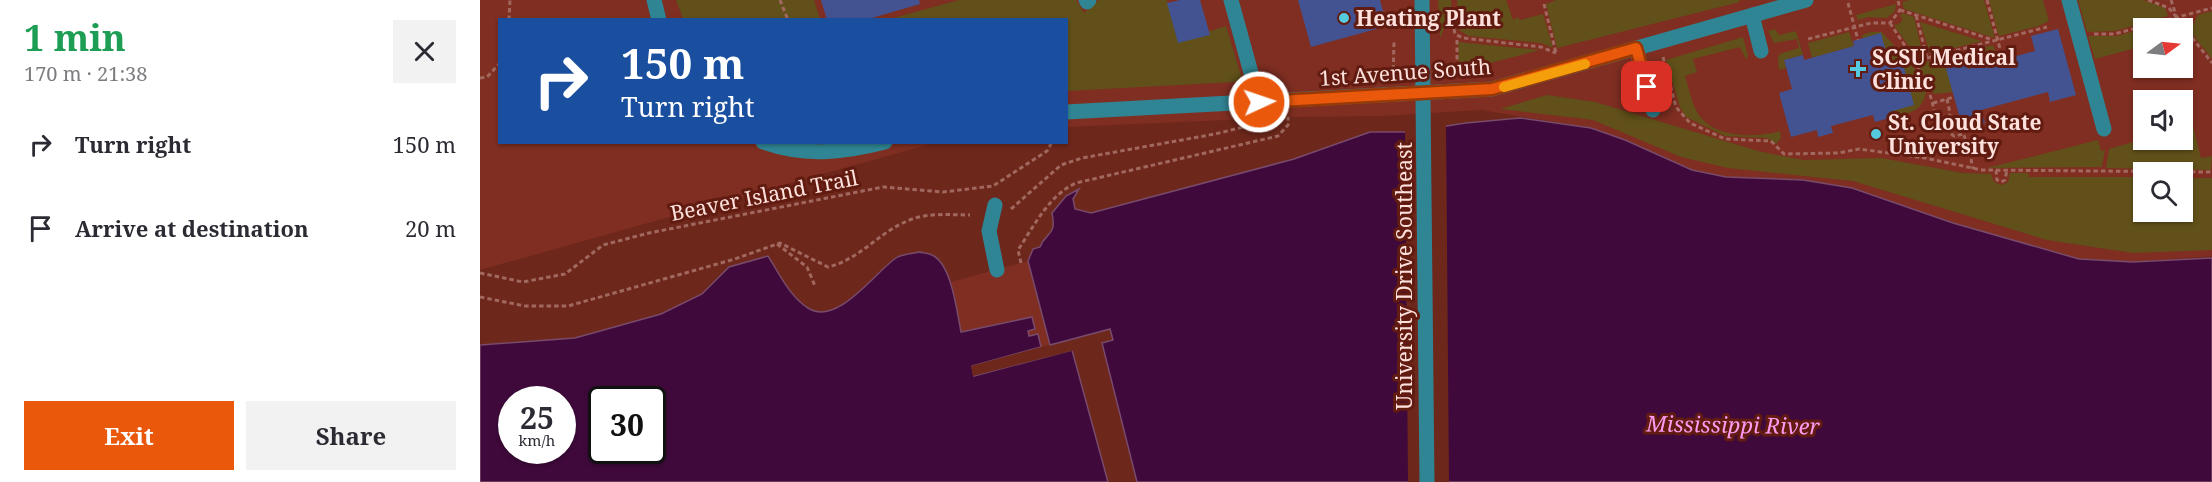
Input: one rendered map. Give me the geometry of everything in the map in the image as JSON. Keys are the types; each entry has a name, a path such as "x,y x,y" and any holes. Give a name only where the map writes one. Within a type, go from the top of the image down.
{"street":[{"path":"654,0 658,18"},
{"path":"1231,0 1259,102"},
{"path":"1415,0 1422,31"},
{"path":"1422,0 1422,31"},
{"name":"1st Avenue South","path":"1068,112 1492,89 1636,48 1757,9 1806,0"},
{"path":"2069,0 2104,129"},
{"path":"1757,9 1761,51"},
{"name":"University Drive Southeast","path":"1422,31 1426,482"},
{"path":"1636,48 1653,110"},
{"path":"769,144 788,150 817,153 848,151 877,144"},
{"path":"995,205 989,231 997,270"}],"path":[{"path":"509,18 510,0"},
{"path":"780,0 787,18"},
{"path":"1890,23 1900,10 1898,0"},
{"path":"1987,0 2003,60"},
{"path":"2148,0 2169,8 2212,63"},
{"path":"2171,0 2176,17"},
{"path":"1848,3 1857,40"},
{"path":"1454,29 1455,34 1463,38 1541,47 1557,53 1544,4"},
{"path":"2088,34 2114,34 2212,8"},
{"path":"1900,10 1986,39 1996,40"},
{"path":"1916,15 1927,58"},
{"path":"1808,39 1871,22 1890,23"},
{"path":"1890,23 1914,61 1933,103 1935,116"},
{"path":"1914,61 2047,27"},
{"path":"1450,38 1457,40 1463,38"},
{"path":"1457,40 1457,80"},
{"path":"1393,77 1394,42"},
{"path":"1663,57 1679,112 1693,125 1725,139 1768,140 1782,153 1838,153 1859,149 1925,158 1973,169 2212,172"},
{"path":"480,78 487,77 498,65"},
{"path":"1933,103 1954,97"},
{"path":"1947,99 1950,113 1947,131 1954,136 1964,134 1965,139"},
{"path":"1011,209 1055,170 1082,158 1215,134 1286,117 1288,125 1278,136 1076,183 1064,188 1046,208 1018,250 1021,263"},
{"name":"Beaver Island Trail","path":"480,273 523,282 565,274 603,245 649,233 883,187 943,192 993,186 1047,151 1051,144"},
{"path":"1971,159 1973,169"},
{"path":"1996,170 1997,180 2001,182 2005,180 2007,170"},
{"path":"480,297 525,306 568,306 735,259 777,244 788,245 828,267 860,254 886,232 914,218 970,215"},
{"path":"777,244 807,267 815,285"}],"shaded area":[{"name":"St. Cloud State University","path":"480,0 2212,0 2212,256 2133,262 2079,259 1953,223 1852,188 1803,180 1726,177 1692,170 1591,128 1481,110 1383,116 1292,117 1068,127 1068,18 498,18 498,144 930,144 480,270"},
{"path":"676,0 814,0 820,18 683,18"},
{"path":"959,0 1076,0 1084,13 1099,0 1167,0 1178,41 1226,26 1242,79 1234,82 1068,91 1068,18 893,18"},
{"path":"1438,0 1451,0 1452,9 1440,38"},
{"path":"1457,0 1506,0 1513,20 1518,17 1520,20 1543,14 1553,48 1541,43 1468,36 1458,29"},
{"path":"1556,0 1739,0 1740,2 1557,48 1546,4"},
{"path":"1909,0 1984,0 1995,38 1904,9 1902,2"},
{"path":"1989,0 2043,0 2049,21 2039,26 1999,36"},
{"path":"2078,0 2143,0 2165,8 2168,16 2133,18 2133,26 2115,31 2087,32"},
{"path":"1896,4 1895,11 1887,18 1868,17 1858,20 1856,15"},
{"path":"2212,11 2212,59 2193,35 2193,25 2198,15"},
{"path":"1902,13 1914,17 1923,55 1917,57 1895,27 1895,24 1898,25 1903,19 1900,16"},
{"path":"1920,22 1982,41 1930,54"},
{"path":"1775,29 1779,35 1796,31 1803,55 1784,60 1786,68 1779,70 1778,56 1799,48 1797,39 1774,43 1768,31"},
{"path":"2133,31 2133,49 2095,59 2088,36 2117,36"},
{"path":"1849,32 1854,46 1812,58 1808,43"},
{"path":"1882,32 1914,68 1927,90 1922,103 1914,110 1890,118 1889,112 1902,60 1889,63 1863,38 1862,35"},
{"path":"1743,37 1748,56 1746,59 1740,47 1693,59 1697,72 1685,76 1692,99 1697,112 1713,127 1724,132 1747,135 1780,131 1781,138 1776,144 1767,138 1725,136 1686,117 1680,107 1666,60"},
{"path":"1458,42 1540,50 1459,71"},
{"path":"1993,45 1998,61 1968,69 1965,59 1946,64 1953,92 1934,94 1918,64"},
{"path":"1547,95 1595,102 1758,151 1803,160 1881,158 1963,173 1991,174 1994,182 2002,185 2008,182 2010,173 2028,173 2029,177 2133,177 2133,222 2193,222 2193,178 2212,178 2212,250 2133,253 2047,240 1853,181 1728,168 1681,157 1593,120 1500,109"},
{"path":"2193,126 2201,158 2212,156 2211,170 2193,170 2193,162 2133,162 2133,169 2106,168 2109,149 2133,142 2133,150 2193,150"},
{"path":"2098,140 2101,151 2105,150 2102,167 1987,168"},
{"path":"1028,261 1050,345 1041,347 1038,335 1030,336 1028,331 1032,317 961,332 951,282"}],"water":[{"name":"Mississippi River","path":"1520,118 1591,128 1625,140 1692,170 1726,177 1803,180 1852,188 1953,223 2079,259 2133,262 2212,258 2212,482 1137,482 1102,343 1113,340 1110,329 1050,345 1028,261 1033,249 1040,247 1052,230 1052,213 1066,196 1079,189 1073,199 1075,209 1091,213 1294,159 1370,132 1407,132"},
{"path":"919,252 932,255 939,260 949,278 961,332 1032,317 1035,329 1028,331 1029,336 1038,334 1041,347 972,366 974,376 1072,350 1108,482 480,482 480,345 575,338 661,314 702,294 729,267 768,256 796,298 808,308 819,312 831,310 855,295 887,265 904,255"}],"pier":[{"path":"1446,122 1449,482 1408,482 1405,129"},
{"path":"1044,347 1042,350 975,368 976,372 1072,347 1075,350 973,376 971,366"}],"building":[{"path":"821,0 919,0 920,4 872,18 826,18"},
{"path":"1180,0 1200,0 1210,35 1178,43 1167,3"},
{"name":"Heating Plant","path":"1298,0 1380,0 1387,26 1311,47"},
{"path":"2058,29 2076,95 2050,102 2048,92 1981,110 1985,123 1963,129 1945,65 1965,59 1968,69 2035,51 2031,36"},
{"path":"1881,33 1889,63 1902,60 1914,105 1889,112 1890,118 1875,122 1873,115 1831,126 1833,133 1818,137 1817,130 1791,137 1779,93 1792,89 1784,60 1803,55 1804,60 1854,46 1853,41"}],"slow traffic":[{"path":"1504,87 1585,64"}],"place":[{"name":"Heating Plant","path":"1344,18"},
{"name":"SCSU Medical Clinic","path":"1858,69"},
{"name":"St. Cloud State University","path":"1876,134"}],"route":[{"path":"1259,102 1492,89 1636,48 1647,87"}]}
